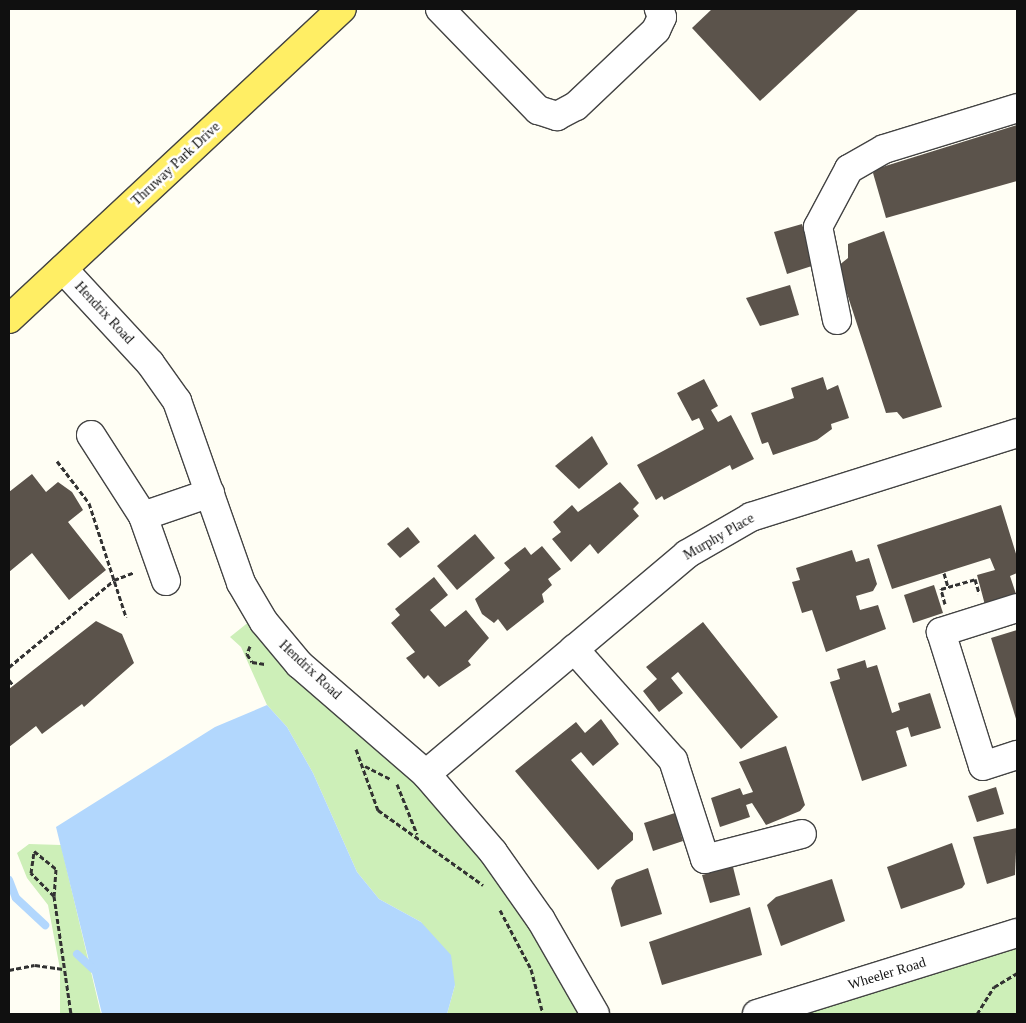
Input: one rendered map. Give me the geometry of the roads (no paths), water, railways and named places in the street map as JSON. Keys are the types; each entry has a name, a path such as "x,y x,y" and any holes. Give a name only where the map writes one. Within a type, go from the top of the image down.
{"main road":[{"name":"Thruway Park Drive","path":"9,319 342,9"}],"street":[{"path":"452,13 538,110 557,116 576,106 656,30 662,17 659,9"},
{"path":"837,320 818,227 848,169 884,148 1017,108"},
{"name":"Hendrix Road","path":"63,269 150,363 177,401 241,582 280,644 426,774 493,852 541,920 595,1014"},
{"name":"Murphy Place","path":"426,774 687,554 751,517 1017,433"},
{"path":"91,435 143,516 166,581"},
{"path":"143,516 210,493"},
{"path":"1017,608 941,632 983,766 1017,755"},
{"path":"574,649 673,760 705,859 802,834"},
{"name":"Wheeler Road","path":"757,1014 1017,933"}],"water":[{"path":"267,705 287,727 313,773 357,872 379,899 421,922 451,955 455,985 447,1014 102,1014 56,827 215,727"}],"waterway":[{"path":"9,880 16,898 45,925"},
{"path":"77,954 93,969"}]}
